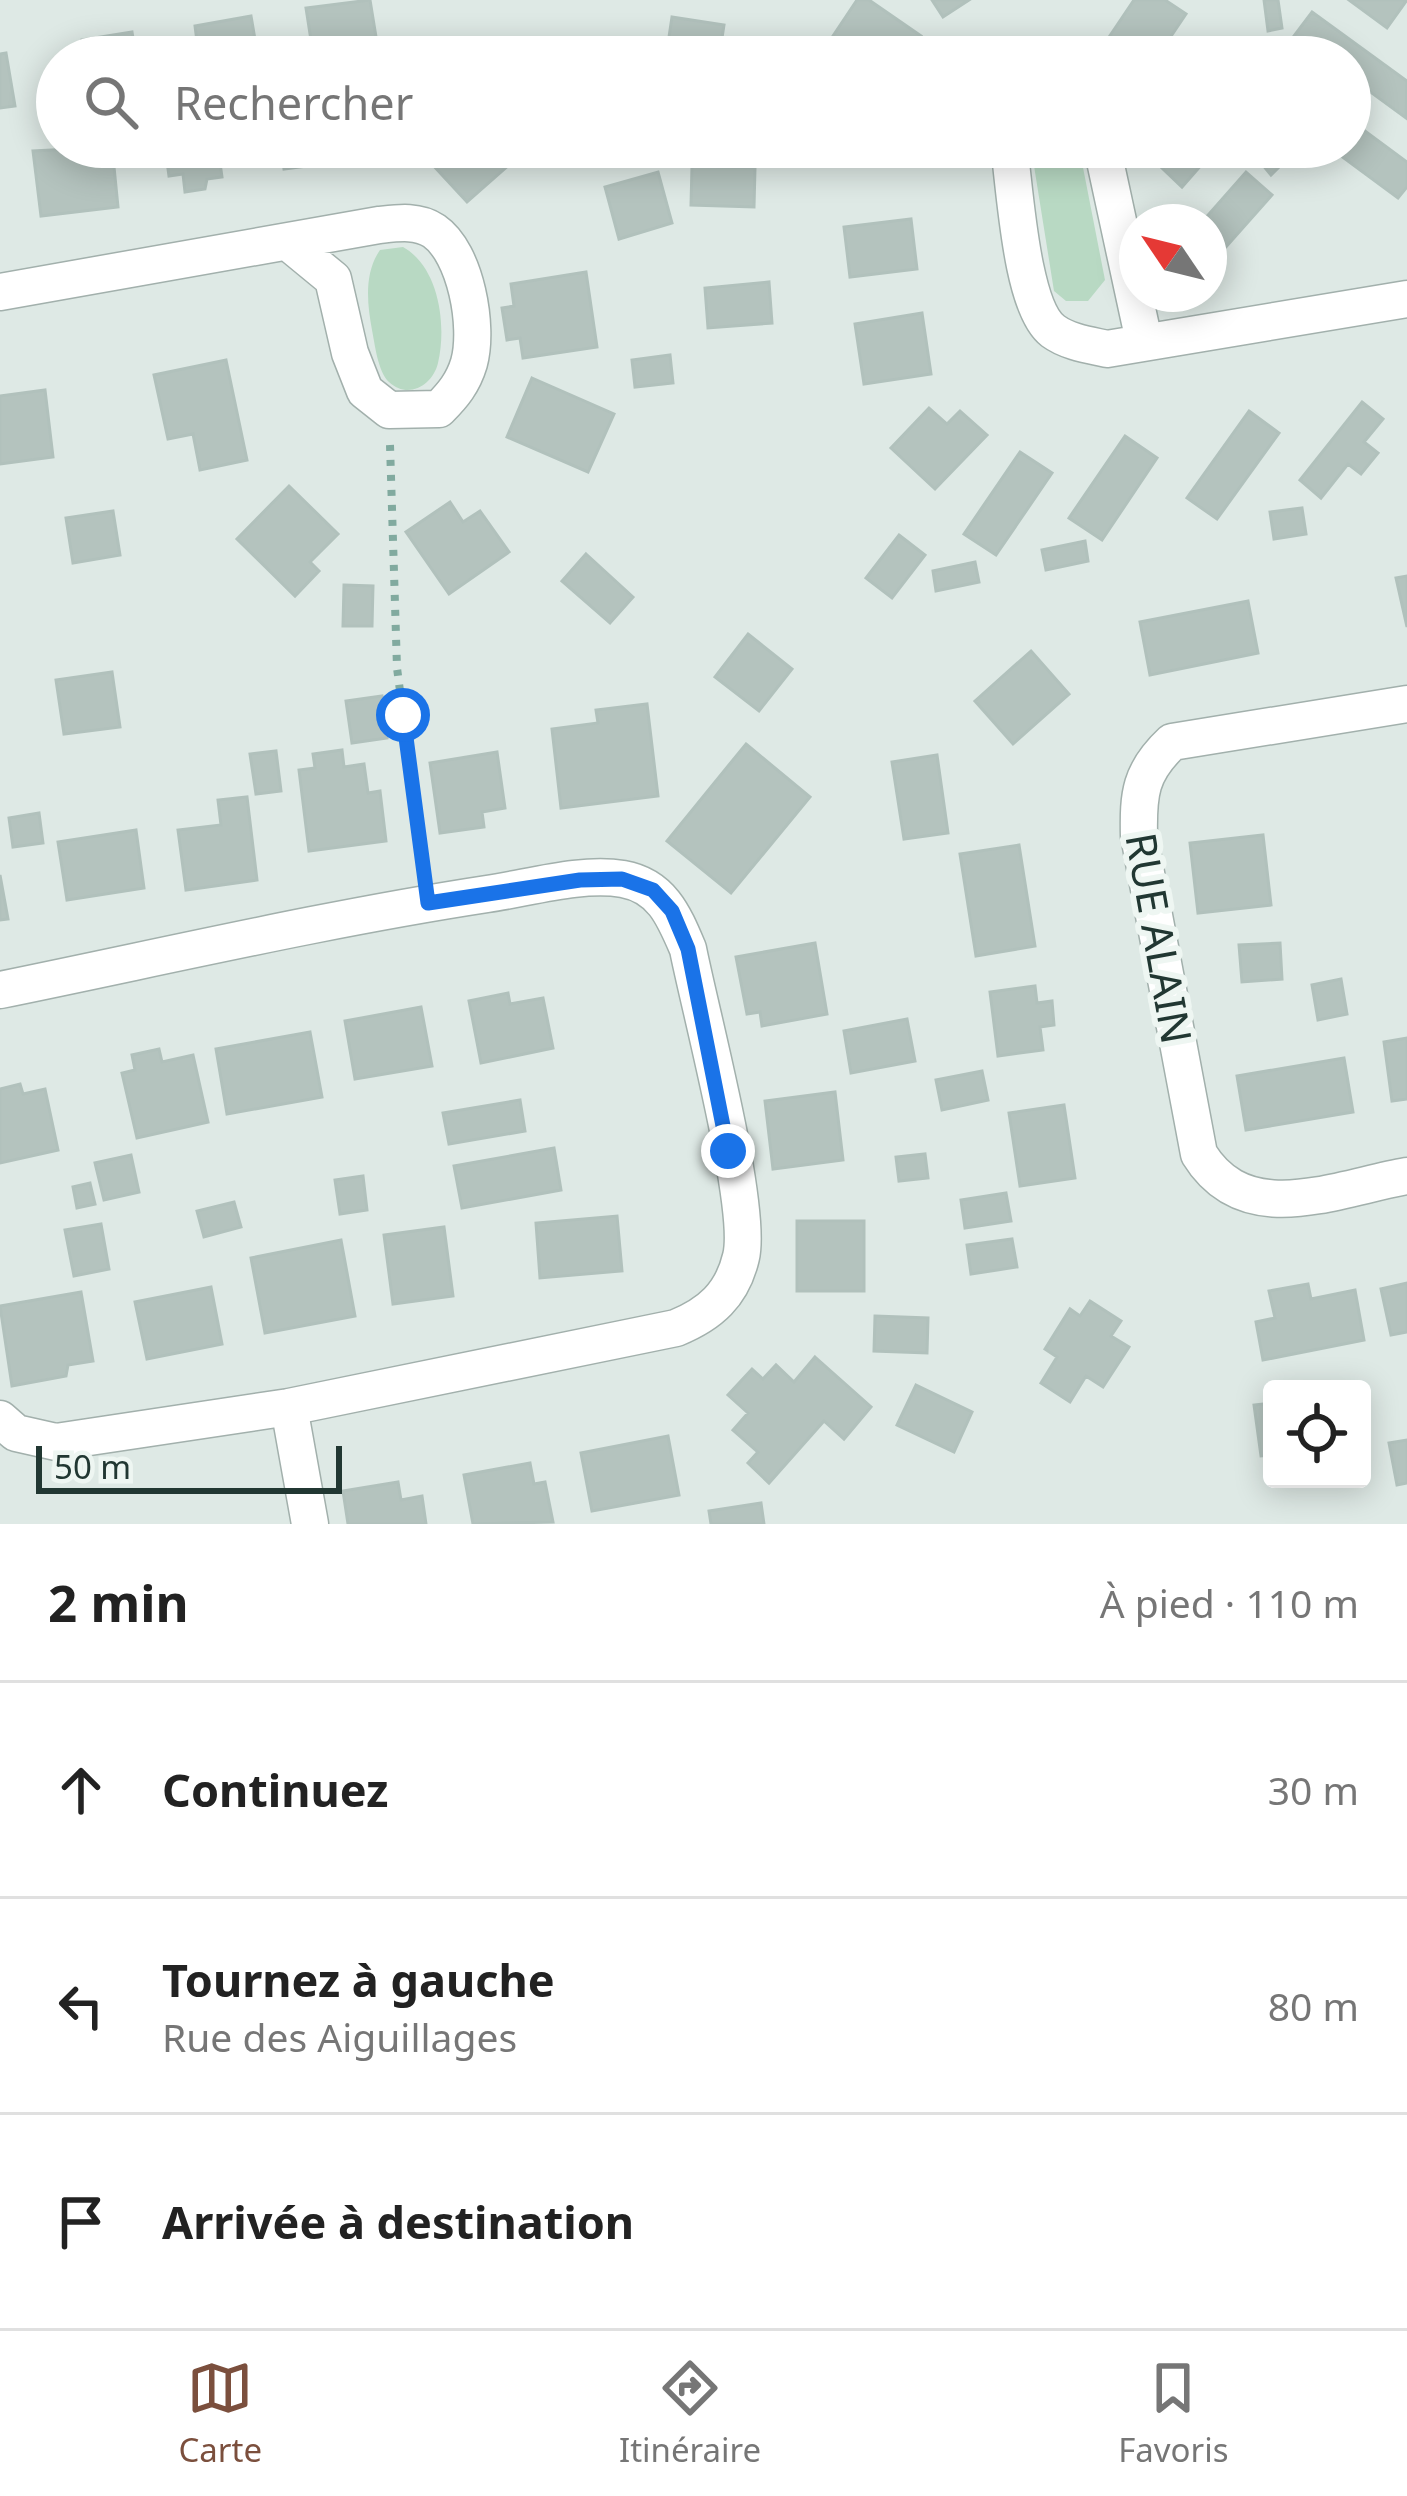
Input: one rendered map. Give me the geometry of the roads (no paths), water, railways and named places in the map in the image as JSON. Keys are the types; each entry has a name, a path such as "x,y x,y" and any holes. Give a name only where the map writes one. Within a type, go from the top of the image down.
{"street":[{"path":"1012,168 1033,302 1050,329 1107,349 1407,298"},
{"path":"1107,168 1144,341"},
{"path":"0,292 287,242 410,222 433,230 453,249 472,337 457,392 439,410 389,410 365,391 350,353 333,278 287,242"},
{"name":"RUE ALAIN","path":"1407,704 1172,742 1147,766 1138,796 1139,836 1199,1154 1214,1178 1240,1196 1272,1201 1407,1176"},
{"path":"0,990 428,903 622,879 653,890 672,911 688,949 744,1232 741,1259 710,1314 676,1328 289,1407 56,1442 16,1432 0,1419"},
{"path":"289,1407 310,1524"}]}
